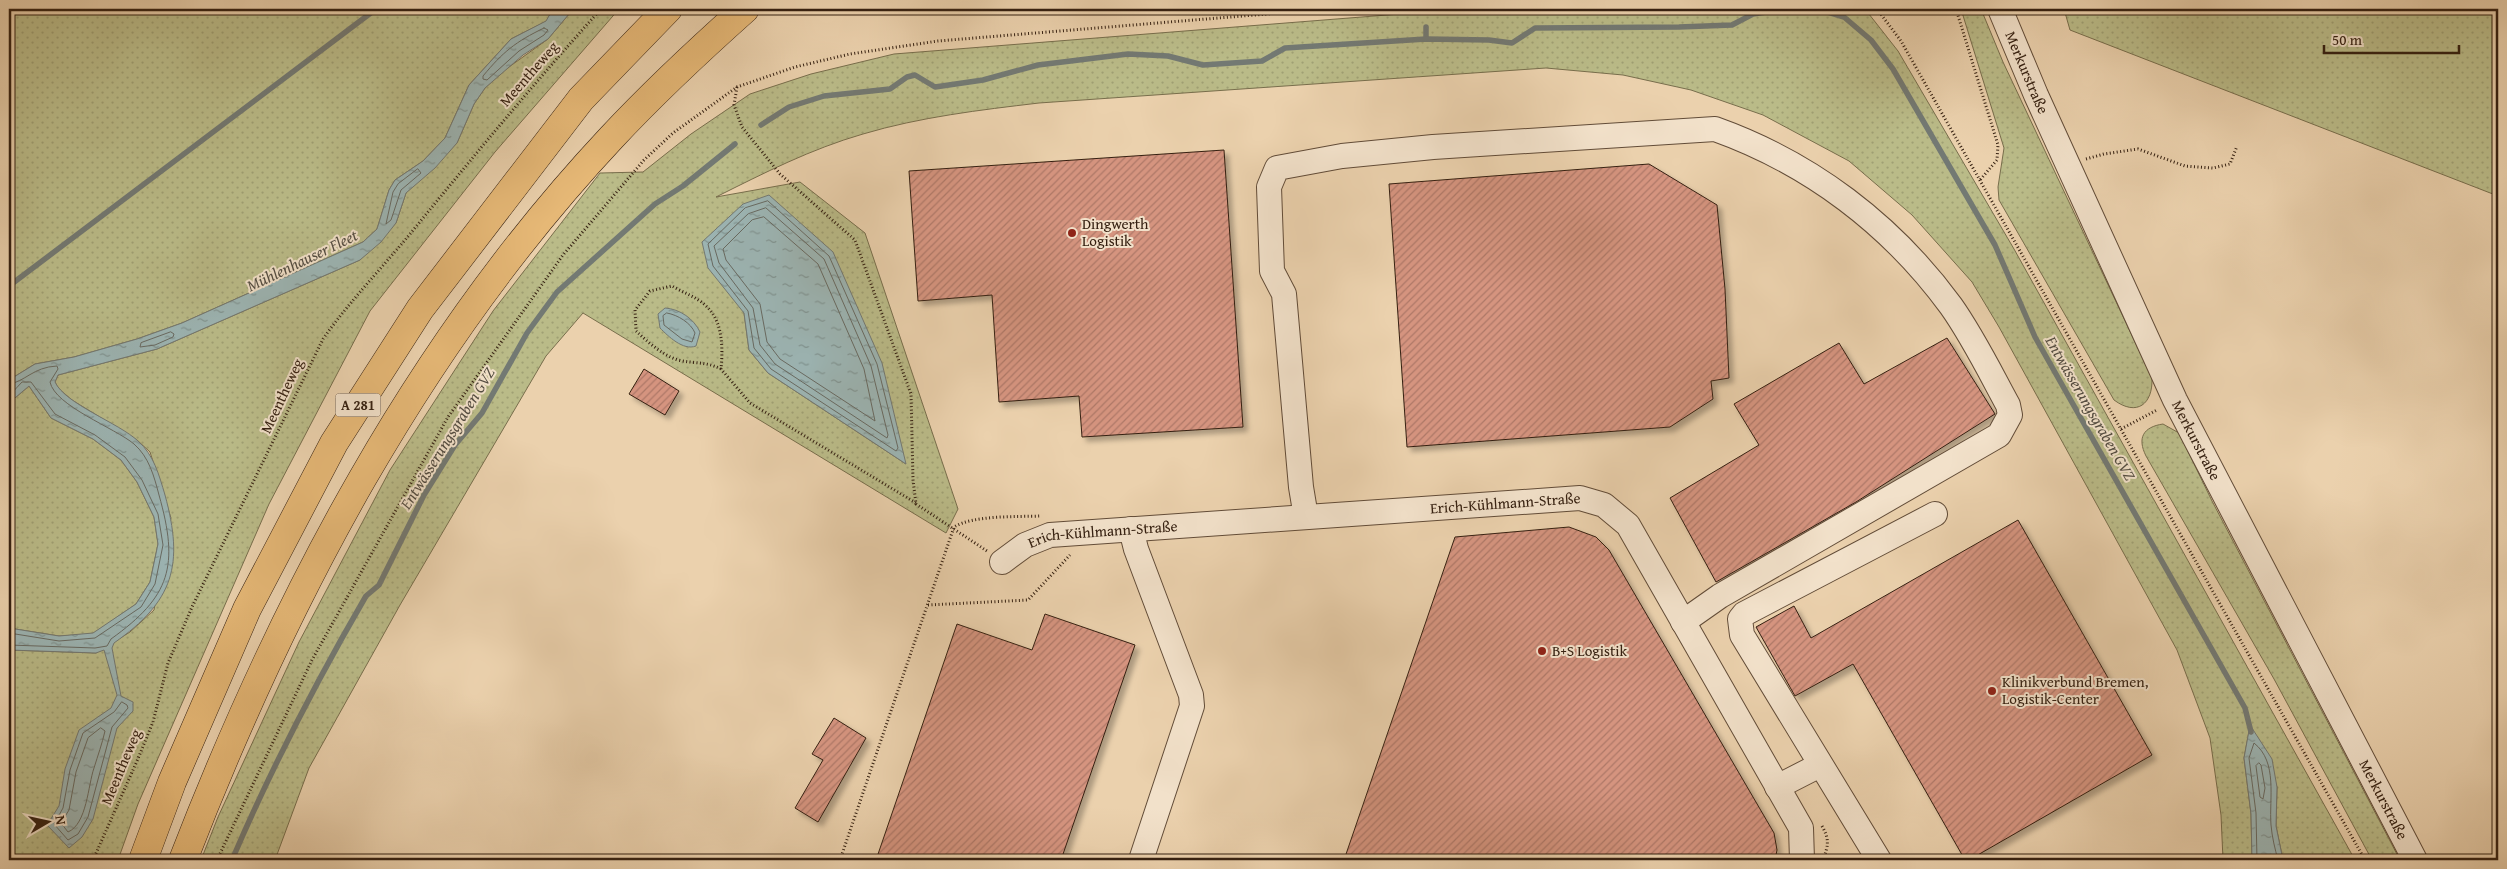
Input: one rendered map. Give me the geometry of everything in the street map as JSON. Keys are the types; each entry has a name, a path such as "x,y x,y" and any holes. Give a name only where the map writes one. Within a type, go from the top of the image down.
{"highway":[{"name":"A 281","path":"143,860 172,782 247,609 334,443 420,309 581,99 668,9"},
{"name":"A 281","path":"182,860 210,791 281,633 323,549 369,467 417,388 462,321 530,233 610,139 689,59 745,9"}],"street":[{"name":"Merkurstraße","path":"2000,9 2036,95 2175,400 2415,860"},
{"path":"1306,517 1284,294 1272,271 1269,187 1277,168 1342,156 1517,141 1714,129 1743,139 1805,171 1833,188 1868,217 1921,268 1951,307 2008,405 2010,415 2006,427 1999,435 1720,596 1683,622"},
{"name":"Erich-Kühlmann-Straße","path":"1002,562 1025,545 1050,535 1580,498 1604,505 1628,525 1801,828 1802,860"},
{"path":"1879,860 1742,635 1740,619 1744,614 1935,514"},
{"path":"1131,529 1136,549 1191,695 1192,706 1141,860"},
{"path":"1777,787 1820,765"}],"path":[{"name":"Meentheweg","path":"93,860 137,761 152,722 168,663 192,607 270,451 302,377 322,339 342,312 401,244 534,83 601,9"},
{"path":"217,860 312,660 448,417 563,255 644,160 674,133 737,87 795,67 832,59 938,41 1328,9"},
{"path":"1877,9 1901,41 2365,860"},
{"path":"1956,9 1998,145 1997,160 1980,180"},
{"path":"737,87 734,105 742,127 780,174 855,240 911,394 913,480 916,504"},
{"path":"2068,164 2104,154 2138,149 2185,166 2213,168 2230,164 2237,146"},
{"path":"720,369 722,352 719,326 707,306 672,286 650,291 635,310 636,331 654,347 678,360 708,362 720,369 750,403 954,527 1002,562"},
{"path":"2121,429 2175,400"},
{"path":"840,860 954,527 962,522 976,520 1048,516"},
{"path":"928,605 1028,600 1071,554"},
{"path":"1818,820 1828,836 1829,844 1823,860"}],"green space":[{"path":"9,9 553,9 547,21 511,39 469,85 445,138 423,161 395,180 389,190 377,229 363,242 182,323 137,339 74,357 35,364 9,380"},
{"path":"571,9 619,9 495,152 370,311 269,504 138,804 118,860 9,860 9,650 96,653 130,632 154,610 171,518 150,452 137,440 72,400 58,388 55,382 58,375 157,349 360,260 396,223 406,193 457,143 474,104 485,88 502,72 548,39"},
{"path":"1463,9 1865,9 1898,51 2014,249 2355,860 2283,860 2276,826 2277,787 2250,726 2244,758 2251,814 2252,860 2223,860 2221,815 2210,738 2177,650 1999,327 1972,282 1912,215 1849,161 1763,115 1691,90 1623,75 1546,68 1039,103 995,108 906,123 844,140 788,162 716,197 800,182 865,233 958,509 946,533 583,313 546,356 400,605 309,768 275,860 201,860 218,817 299,642 390,470 493,311 600,173 643,172 691,134 750,94 811,74 894,54","holes":["744,313 906,464 768,373 749,350"]},
{"path":"1961,9 1981,9 2003,62 2152,378 2150,395 2142,405 2130,407 2114,400 1999,200 1998,187 2004,148"},
{"path":"2064,9 2498,9 2498,196 2070,30"},
{"path":"29,386 51,418 93,439 121,460 137,482 154,517 158,544 150,582 136,604 93,634 59,636 9,628 9,403"},
{"path":"2163,424 2179,433 2212,501 2400,860 2372,860 2274,679 2146,456 2142,444 2144,434 2156,425"}],"water":[{"path":"553,9 571,9 548,39 523,55 485,88 474,104 457,143 435,168 406,193 396,223 381,242 360,260 157,349 58,375 55,382 70,398 129,434 144,447 155,466 165,495 171,520 173,542 173,562 169,580 162,596 150,612 114,643 112,648 121,696 133,702 133,711 117,728 93,819 82,837 69,848 47,825 59,806 65,769 79,730 111,708 117,695 104,650 96,653 9,650 9,628 59,636 93,633 136,604 150,582 158,544 154,517 137,482 121,460 93,439 51,418 29,386 9,403 9,380 35,364 74,357 137,339 182,323 363,242 377,229 389,190 395,180 423,161 445,138 469,85 511,39 546,21"},
{"path":"769,195 833,252 882,363 906,464 768,373 749,350 744,313 708,268 702,242 743,204"},
{"path":"665,308 681,313 694,323 700,332 696,346 681,345 671,339 660,328 658,314"},
{"path":"2250,725 2272,759 2277,787 2276,826 2283,860 2252,860 2251,814 2244,758"}],"building":[{"name":"Dingwerth Logistik","path":"1224,150 1243,427 1082,437 1079,396 999,402 992,295 918,301 909,171"},
{"path":"1649,164 1717,205 1725,289 1729,378 1711,381 1713,399 1670,427 1407,447 1389,184"},
{"path":"1947,338 1995,414 1856,502 1716,582 1670,498 1759,445 1734,404 1839,343 1864,384"},
{"path":"644,369 679,391 665,415 629,394"},
{"name":"Klinikverbund Bremen, Logistik-Center","path":"2018,520 2152,755 1969,860 1965,860 1853,664 1795,696 1756,627 1794,606 1811,638"},
{"name":"B+S Logistik","path":"1569,527 1596,537 1609,550 1774,833 1777,850 1775,860 1344,860 1455,537"},
{"path":"1045,614 1135,645 1061,860 876,860 957,624 1032,650"},
{"path":"834,718 866,738 818,822 795,808 823,760 812,754"}],"waterway":[{"path":"9,15 18,9"},
{"path":"9,286 376,9"},
{"name":"Entwässerungsgraben GVZ","path":"761,125 789,107 824,96 890,89 907,77 915,75 935,87 983,80 1038,65 1128,54 1168,56 1203,65 1262,61 1285,48 1426,39 1489,40 1512,43 1535,28 1732,25 1753,14 1787,9"},
{"name":"Entwässerungsgraben GVZ","path":"1818,9 1844,17 1871,40 1893,69 1995,245 2035,337 2245,708 2251,732"},
{"path":"1426,27 1426,39"},
{"name":"Entwässerungsgraben GVZ","path":"232,860 278,759 347,628 366,596 379,585 424,495 455,445 482,413 527,333 557,292 655,204 683,186 735,144"}],"place":[{"name":"Dingwerth Logistik","path":"1072,233"},
{"name":"B+S Logistik","path":"1542,651"},
{"name":"Klinikverbund Bremen, Logistik-Center","path":"1992,691"}],"water label":[{"name":"Mühlenhauser Fleet","path":"302,260"}]}
